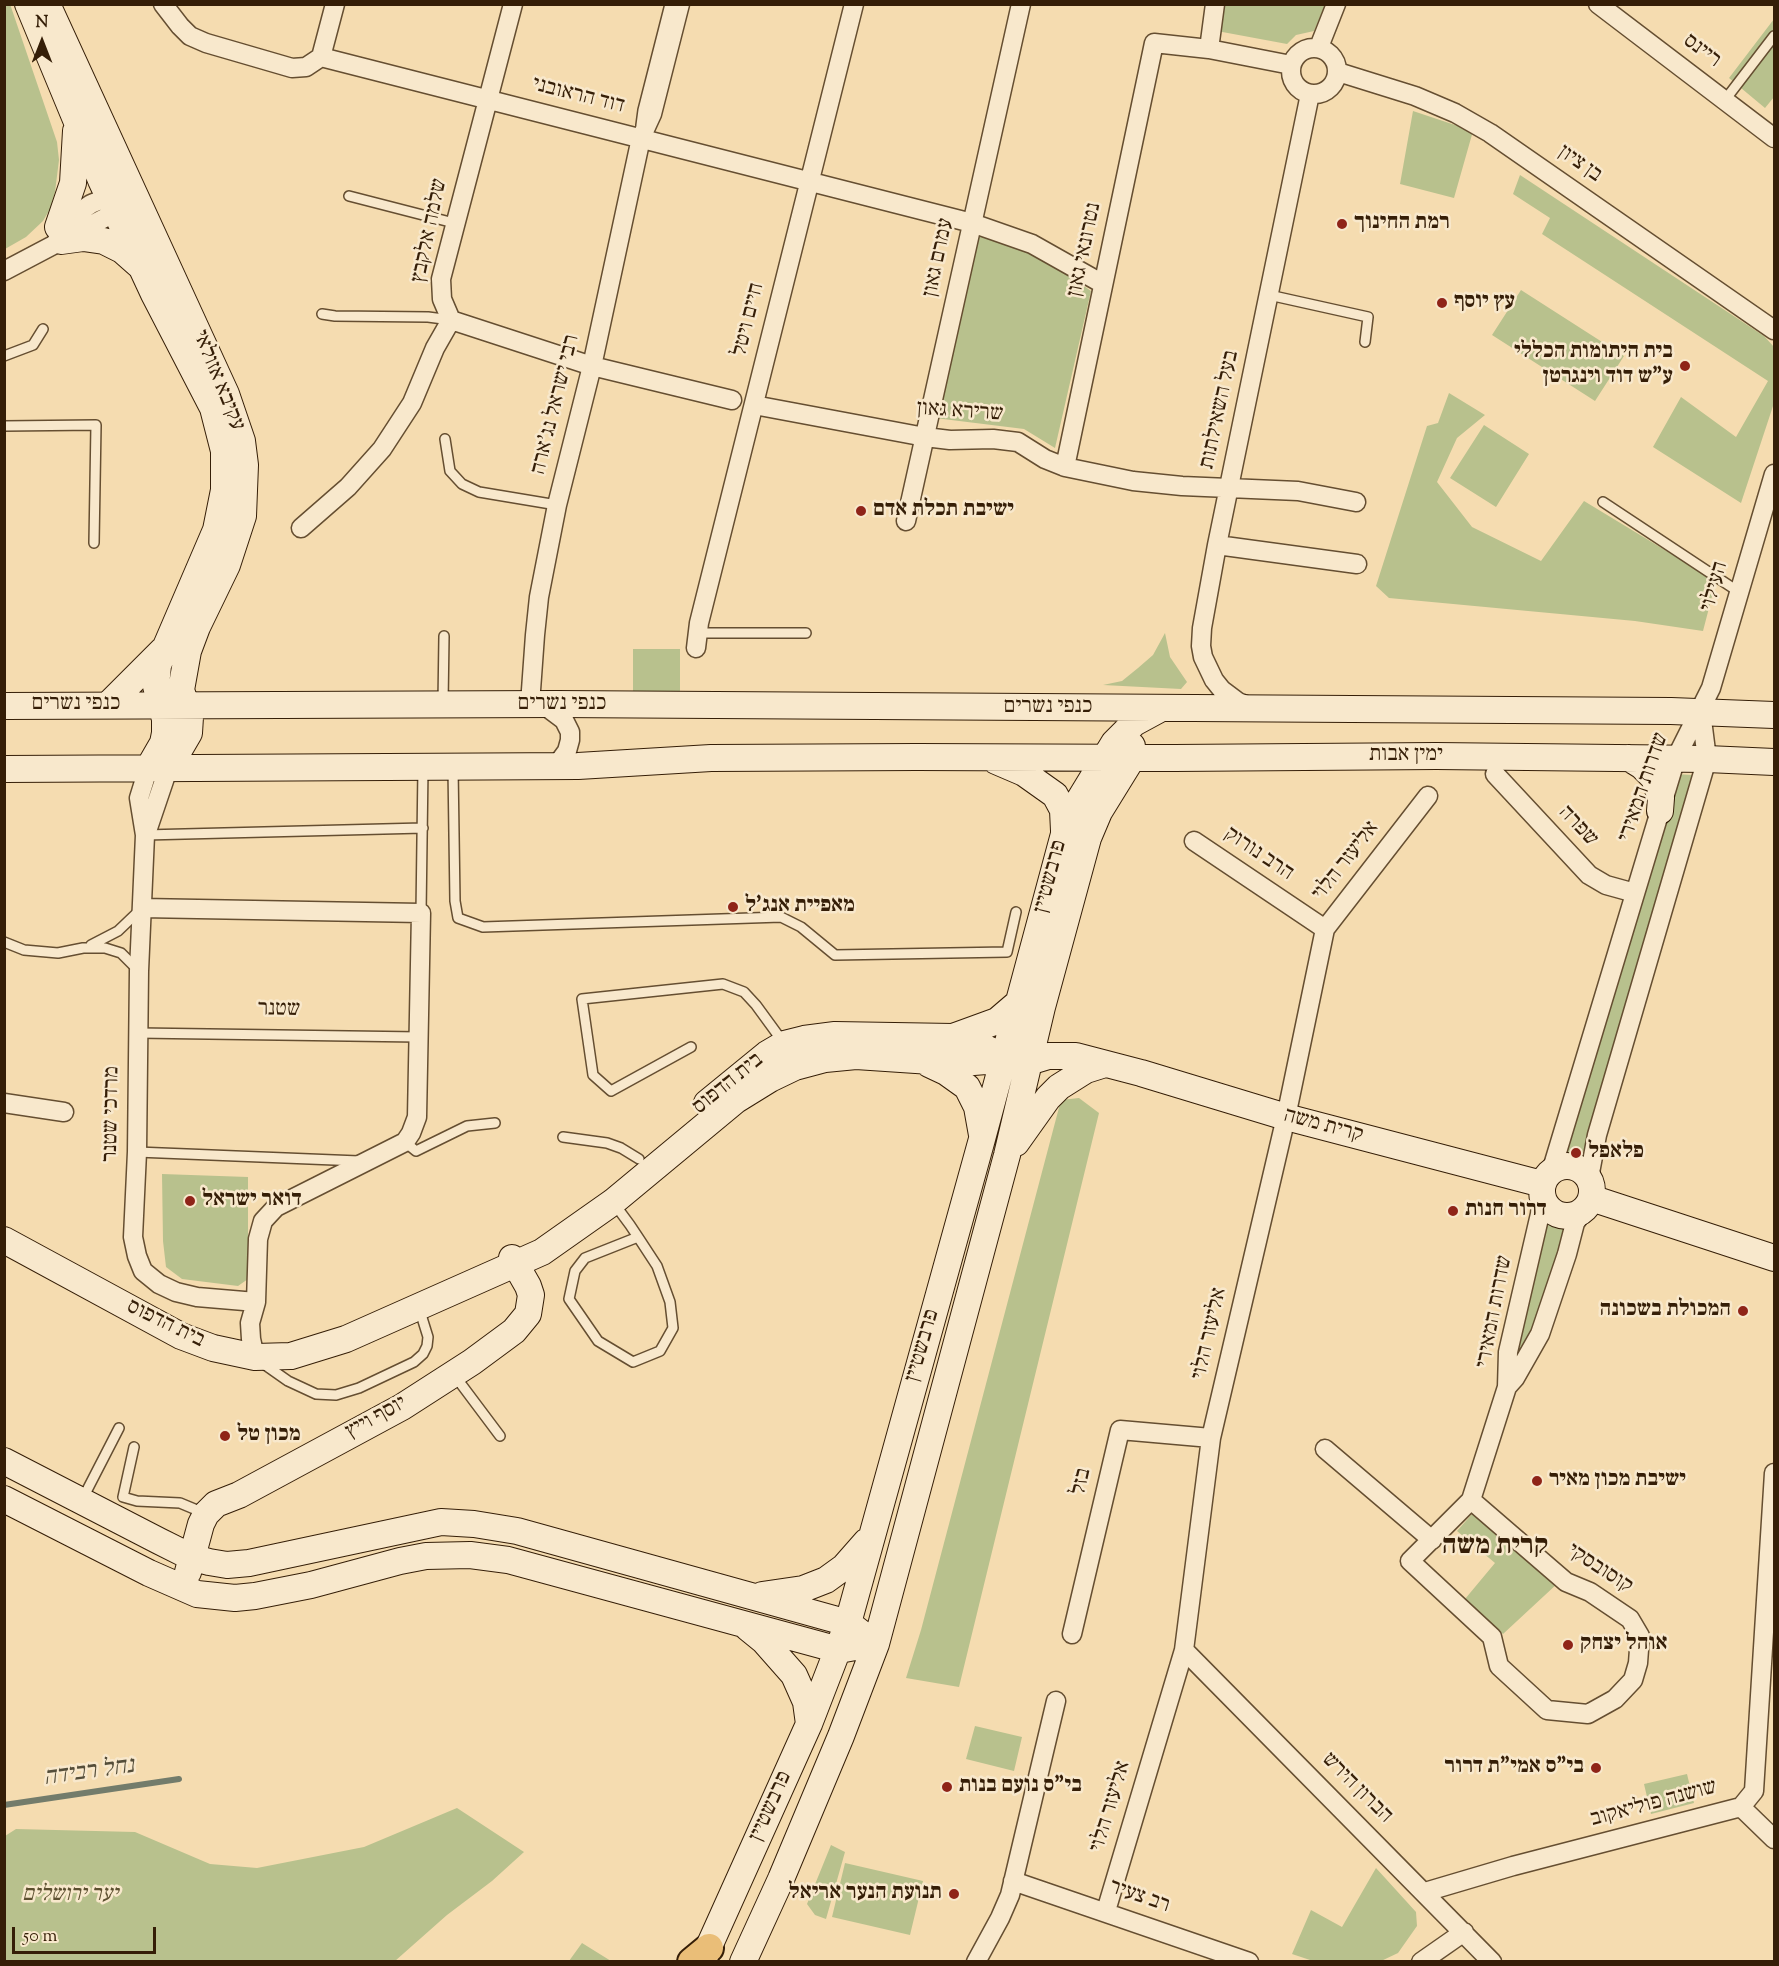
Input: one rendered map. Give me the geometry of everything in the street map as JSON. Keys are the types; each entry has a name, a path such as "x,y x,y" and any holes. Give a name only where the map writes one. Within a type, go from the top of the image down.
{"street":[{"name":"עקיבא אזולאי","path":"28,4 75,118 226,393 242,441 245,465 244,505 237,540 176,650 158,665 156,679 173,705 190,717 189,733 158,769"},
{"name":"עקיבא אזולאי","path":"47,4 143,270 213,408 224,451 224,490 216,530 176,650"},
{"path":"163,4 190,36 206,43 292,68 306,67 321,57 335,4"},
{"name":"שלמה אלקבץ","path":"451,320 442,300 441,279 513,4"},
{"name":"רבי ישראל נג'ארה","path":"534,698 539,597 557,505 592,366 641,138 652,114 680,4"},
{"name":"חיים ויטל","path":"697,640 854,4"},
{"path":"1215,4 1209,49 1292,64"},
{"path":"1319,47 1336,4"},
{"name":"ריינס","path":"1598,4 1774,138"},
{"name":"עמרם גאון","path":"906,521 972,223 1015,6"},
{"name":"נטרונאי גאון","path":"1065,467 1154,43 1209,49"},
{"path":"1319,47 1333,57 1338,72 1333,86 1326,91 1310,94 1293,81 1292,64 1296,55 1303,50 1319,47"},
{"name":"דוד הראובני","path":"321,57 972,223 1032,244 1103,284"},
{"name":"בן ציון","path":"1338,72 1415,96 1455,113 1490,133 1774,330"},
{"name":"בעל השאילתות","path":"1259,709 1238,702 1222,690 1208,670 1203,657 1202,628 1310,94"},
{"path":"59,234 73,183 75,118"},
{"path":"4,271 27,259 59,234 75,214 119,201"},
{"path":"59,234 109,243 122,250 143,270"},
{"path":"302,528 348,487 382,449 412,403 435,348 451,320 592,366 732,400"},
{"name":"שרירא גאון","path":"754,405 925,437 1018,442 1045,459 1065,467 1133,481 1182,486 1298,491 1356,502"},
{"name":"העילוי","path":"1701,712 1719,664 1774,474"},
{"path":"1217,545 1357,564"},
{"path":"108,705 176,650 199,683 211,695 229,704"},
{"path":"534,698 564,720 570,732 567,750 555,765"},
{"name":"כנפי נשרים","path":"4,706 443,704 534,698 1124,718"},
{"name":"ימין אבות","path":"1124,718 1159,709 1701,712 1774,715"},
{"name":"שדרות המאירי","path":"1507,1387 1508,1352 1545,1184 1676,759 1701,712"},
{"name":"שדרות המאירי","path":"1507,1387 1515,1378 1540,1334 1575,1223 1588,1196 1597,1135 1707,759 1701,712"},
{"path":"1124,718 1132,744 1131,759"},
{"name":"פרבשטיין","path":"743,1962 781,1879 841,1736 876,1644 1008,1155 1017,1065 1064,831 1075,807 1114,743 1124,718"},
{"name":"ימין אבות","path":"1105,758 1424,756 1707,759 1774,762"},
{"path":"978,757 1015,768 1051,791 1063,810 1064,831"},
{"path":"4,769 555,765 711,758 1105,758"},
{"path":"1629,758 1642,766 1654,778 1661,798 1660,811"},
{"name":"פרבשטיין","path":"1030,1005 1089,833 1131,759"},
{"name":"מרדכי שטנר","path":"158,769 145,835 139,971 134,1237 137,1256 143,1271 159,1284 176,1292 197,1297 256,1302"},
{"name":"שפרה","path":"1495,774 1589,875 1606,885 1635,893"},
{"name":"אליעזר הלוי","path":"1106,1911 1184,1650 1211,1438 1286,1117 1326,929 1428,796"},
{"name":"הרב נורוק","path":"1194,841 1326,929"},
{"path":"142,908 421,913 417,1117 405,1142 276,1207 263,1221 258,1239 256,1302 250,1330 255,1357"},
{"path":"953,1037 997,1021 1030,1005 1053,1038 1067,1050 1095,1061 1086,1070 1059,1087 1035,1114 1008,1155"},
{"name":"בית הדפוס","path":"510,1264 753,1065 784,1044 835,1035 953,1037 975,1043 1017,1065"},
{"name":"בית הדפוס","path":"4,1240 181,1336 213,1348 255,1357 291,1356 346,1339 560,1241 613,1202 736,1100 795,1067 825,1059 856,1056 961,1063 986,1061 1017,1065"},
{"name":"קרית משה","path":"1017,1065 1054,1056 1095,1061 1286,1117 1545,1184"},
{"path":"911,1058 946,1072 967,1088 977,1107 982,1139"},
{"name":"פרבשטיין","path":"701,1957 809,1724 839,1650 982,1139 1017,1065"},
{"path":"4,1103 64,1112"},
{"path":"1588,1196 1576,1215 1559,1216 1545,1205 1545,1184 1566,1166 1575,1167 1588,1196 1774,1258"},
{"name":"יוסף וייץ","path":"197,1559 195,1542 206,1514 216,1504 239,1495 402,1407 509,1335 519,1317 520,1309 510,1264"},
{"path":"1471,1500 1507,1387"},
{"name":"בזל","path":"1072,1634 1120,1430 1211,1438"},
{"path":"1326,1449 1432,1540"},
{"path":"4,1461 197,1559 227,1565 249,1563 423,1525 441,1522 474,1524 517,1532 848,1623 876,1644"},
{"name":"שושנה פוליאקוב","path":"1425,1892 1513,1866 1741,1807 1754,1791 1774,1473"},
{"name":"יוסף וייץ","path":"185,1590 197,1559 222,1512 239,1495"},
{"path":"4,1499 185,1590 217,1598 235,1598 311,1585 426,1556 470,1555 508,1560 839,1650 876,1644"},
{"name":"קוסובסקי","path":"1471,1500 1566,1581 1590,1592 1630,1618 1640,1636 1638,1663 1634,1680 1615,1700 1588,1714 1547,1710 1499,1666 1492,1637 1410,1561 1471,1500"},
{"path":"744,1595 786,1593 826,1580 852,1559 873,1531"},
{"path":"740,1622 764,1641 794,1675 806,1702 809,1724"},
{"name":"הברון הירש","path":"1184,1650 1492,1962"},
{"path":"975,1962 1010,1895 1056,1701"},
{"path":"1741,1807 1774,1839"},
{"name":"רב צעיר","path":"1013,1881 1106,1911 1249,1962"},
{"path":"1421,1962 1464,1932"}],"lane":[{"name":"רבי ישראל נג'ארה","path":"641,138 643,110 670,4"},
{"path":"1725,100 1774,36"},
{"path":"349,196 454,223"},
{"path":"1269,295 1368,317 1365,342"},
{"path":"322,314 428,317 451,320"},
{"path":"4,356 33,345 43,329"},
{"path":"4,426 96,425 94,543"},
{"path":"445,439 450,471 462,484 479,492 557,505"},
{"path":"1604,502 1739,592"},
{"path":"697,640 806,633"},
{"path":"443,704 444,636"},
{"path":"421,913 423,766"},
{"path":"453,766 455,901 458,918 483,927 781,917 801,927 835,955 1007,952 1016,912"},
{"path":"145,835 423,828"},
{"path":"4,942 24,950 58,953 83,948 118,931 142,908"},
{"path":"83,948 105,948 121,953 139,971"},
{"path":"691,1047 610,1091 593,1075 582,999 723,984 744,992 784,1044"},
{"name":"שטנר","path":"138,1033 419,1037"},
{"path":"405,1142 416,1151 467,1126 495,1123"},
{"path":"563,1137 607,1143 639,1159"},
{"path":"137,1152 368,1161"},
{"path":"613,1202 638,1237 657,1266 670,1302 673,1328 660,1351 633,1362 598,1341 569,1299 575,1271 585,1258 638,1237"},
{"path":"255,1357 288,1381 307,1391 326,1396 346,1392 414,1362 423,1354 428,1337 418,1308"},
{"path":"454,1374 500,1436"},
{"path":"82,1501 119,1428"},
{"path":"134,1447 123,1497 137,1501 180,1503 206,1514"}],"green space":[{"path":"10,4 57,142 59,160 55,192 50,209 43,221 26,237 5,249 4,5"},
{"path":"1222,5 1325,5 1314,31 1296,35 1287,44 1217,31"},
{"path":"1774,19 1774,97 1765,108 1729,78"},
{"path":"1413,111 1473,131 1454,198 1400,184"},
{"path":"1520,175 1764,336 1774,347 1774,403 1741,503 1653,447 1681,397 1736,437 1768,381 1542,234 1550,218 1513,194"},
{"path":"976,232 1003,240 1050,262 1091,291 1055,448 1024,429 935,418"},
{"path":"1521,290 1624,356 1595,401 1492,335"},
{"path":"1449,393 1485,415 1457,438 1437,482 1472,527 1541,561 1584,501 1716,581 1703,631 1635,621 1389,598 1376,586 1427,426 1438,423"},
{"path":"1484,425 1529,454 1496,507 1450,478"},
{"path":"1165,633 1170,657 1187,682 1181,689 1103,685 1122,681 1138,668 1153,655"},
{"path":"633,649 680,649 680,692 633,692"},
{"path":"1676,774 1692,775 1581,1160 1563,1158"},
{"path":"1079,1098 1099,1113 959,1687 906,1678 921,1630 1061,1100"},
{"path":"162,1174 248,1177 248,1279 238,1286 182,1279 166,1267 163,1241"},
{"path":"1549,1218 1566,1225 1535,1329 1521,1355 1515,1351"},
{"path":"1473,1513 1558,1583 1503,1634 1465,1599 1495,1563 1457,1531"},
{"path":"975,1726 1022,1737 1014,1771 966,1759"},
{"path":"1687,1774 1694,1803 1651,1814 1644,1784"},
{"name":"יער ירושלים","path":"457,1808 524,1852 395,1961 5,1961 5,1836 16,1829 135,1832 210,1864 257,1868 364,1847"},
{"path":"831,1845 845,1852 826,1919 815,1915 807,1904"},
{"path":"845,1863 923,1881 910,1935 832,1917"},
{"path":"1376,1868 1416,1912 1417,1926 1398,1953 1379,1962 1313,1961 1292,1954 1311,1910 1342,1927"},
{"path":"582,1943 611,1961 569,1961"}],"waterway":[{"name":"נחל רבידה","path":"4,1805 179,1779"}],"place":[{"name":"רמת החינוך","path":"1342,224"},
{"name":"עץ יוסף","path":"1442,303"},
{"name":"בית היתומות הכללי ע\"ש דוד וינגרטן","path":"1685,366"},
{"name":"ישיבת תכלת אדם","path":"861,511"},
{"name":"מאפיית אנג'ל","path":"733,907"},
{"name":"פלאפל","path":"1576,1153"},
{"name":"דואר ישראל","path":"190,1201"},
{"name":"דרור חנות","path":"1453,1211"},
{"name":"המכולת בשכונה","path":"1743,1311"},
{"name":"מכון טל","path":"225,1436"},
{"name":"ישיבת מכון מאיר","path":"1537,1481"},
{"name":"אוהל יצחק","path":"1568,1645"},
{"name":"בי\"ס אמי\"ת דרור","path":"1596,1768"},
{"name":"בי\"ס נועם בנות","path":"947,1787"},
{"name":"תנועת הנער אריאל","path":"954,1894"}],"district":[{"name":"קרית משה","path":"1495,1548"}]}
